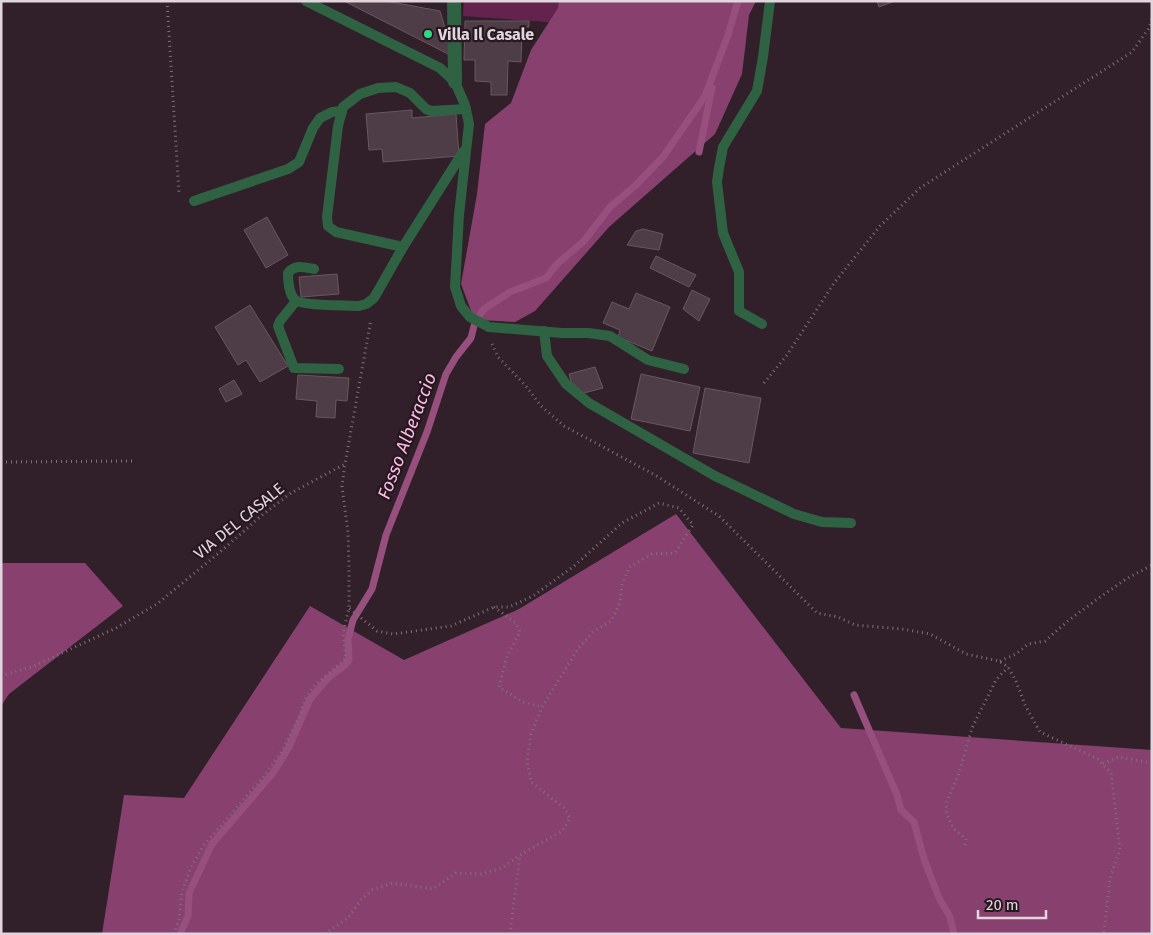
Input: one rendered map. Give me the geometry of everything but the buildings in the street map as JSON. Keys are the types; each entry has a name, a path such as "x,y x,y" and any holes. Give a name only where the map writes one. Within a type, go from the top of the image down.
{"street":[{"path":"454,1 455,82"}],"lane":[{"path":"306,1 440,68 455,82 466,109 469,124 459,215 455,287 461,306 470,317 486,326 610,336 648,360 684,369"},
{"path":"762,324 739,311 739,272 723,233 717,182 723,147 757,91 764,57 770,1"},
{"path":"403,247 336,232 328,226 327,217 338,126 343,107 360,94 378,88 396,87 410,92 426,109 431,111 466,109"},
{"path":"194,201 288,169 298,162 313,128 320,118 332,112 342,111"},
{"path":"314,269 297,266 288,273 291,294 296,301 305,304 359,306 368,303 374,298 403,247 465,149"},
{"path":"296,301 278,326 294,368 339,369"},
{"path":"544,331 548,356 566,384 589,403 715,476 794,514 822,522 851,523"}],"path":[{"path":"167,1 180,199"},
{"path":"764,383 787,355 834,283 880,226 920,188 1132,52 1149,28 1152,18"},
{"path":"174,934 180,919 182,892 191,867 204,845 265,775 284,748 299,717 305,699 314,686 346,658 343,633 349,608 348,533 342,486 374,298"},
{"path":"486,326 498,357 526,386 541,406 564,426 655,475 719,516 816,613 838,617 855,625 902,629 930,634 966,654 999,661 1008,667 1016,681 1025,705 1040,732 1098,759 1112,773 1120,849 1110,878 1105,934"},
{"path":"1,462 132,461"},
{"name":"VIA DEL CASALE","path":"1,676 34,666 116,628 156,604 261,516 291,494 345,464"},
{"path":"325,934 348,918 372,890 393,883 433,889 456,873 481,874 502,868 562,830 570,818 564,808 531,782 527,761 531,734 542,707 578,649 594,632 611,621 620,603 622,585 629,567 652,554 675,552 693,525 679,508 659,503 622,523 574,566 533,596 509,607 494,607 451,626 393,634 378,631 349,608"},
{"path":"999,661 1016,654 1028,644 1045,641 1096,600 1126,579 1152,565"},
{"path":"494,607 516,623 520,632 507,656 499,686 523,702 542,707"},
{"path":"966,845 966,839 954,829 947,815 946,803 958,776 972,728 996,680 1008,667"},
{"path":"1103,764 1118,757 1152,763"},
{"path":"510,934 520,855"}],"shaded area":[{"path":"464,1 565,1 561,23 463,16"},
{"path":"559,1 756,1 749,15 742,74 715,134 609,227 535,311 515,322 481,320 472,313 461,284 477,194 485,124 511,103 531,50 558,8"},
{"path":"676,514 841,728 1152,750 1152,934 102,934 124,795 184,798 310,606 404,660 519,609"},
{"path":"1,563 85,563 123,606 9,694 1,706"}],"waterway":[{"name":"Fosso Alberaccio","path":"180,934 188,916 189,893 212,844 273,773 289,747 310,699 328,678 349,660 348,639 353,620 372,589 386,535 427,432 446,374 471,338 475,322 484,309 510,292 546,278 557,264 584,241 610,207 635,186 663,157 705,96 728,35 738,1"},
{"path":"699,152 712,88"},
{"path":"854,695 897,795 901,810 914,822 924,859 939,898 950,917 954,934"}],"place":[{"name":"Villa Il Casale","path":"428,34"}]}
